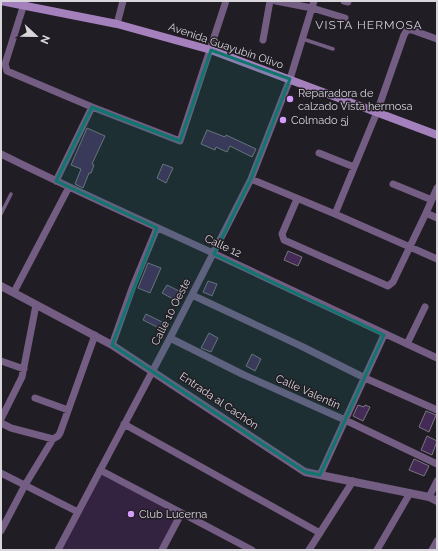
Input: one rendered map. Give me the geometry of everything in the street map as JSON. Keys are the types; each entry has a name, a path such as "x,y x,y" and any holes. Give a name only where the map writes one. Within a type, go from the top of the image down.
{"main road":[{"name":"Avenida Guayubín Olivo","path":"1,1 25,3 117,24 211,50 437,134"}],"street":[{"path":"117,24 123,1"},
{"path":"25,3 5,64 7,71 92,107 180,141 226,1"},
{"path":"263,40 270,1"},
{"path":"276,1 313,4 345,18"},
{"name":"Calle 10 Oeste","path":"58,550 214,254 251,179 290,79 313,4"},
{"path":"335,214 377,112 404,35 407,30 412,30 437,39"},
{"path":"56,181 92,107"},
{"path":"319,153 354,166"},
{"name":"Calle 12","path":"1,154 68,187 437,358"},
{"path":"251,179 437,259"},
{"path":"393,184 432,200"},
{"path":"14,292 68,187"},
{"path":"297,199 282,234 284,240 388,286 393,282 437,188"},
{"path":"426,213 437,218"},
{"path":"112,345 133,286 157,228"},
{"name":"Entrada al Cachón","path":"1,286 112,345 306,472 429,497 437,501"},
{"path":"192,295 365,378 437,410"},
{"path":"1,419 22,377 36,305"},
{"path":"407,344 425,308"},
{"path":"320,475 384,334"},
{"path":"1,531 25,485 53,439 60,433 94,335"},
{"name":"Calle Valentín","path":"170,338 242,374 345,420 437,464"},
{"path":"1,360 24,369"},
{"path":"35,398 68,410"},
{"path":"1,423 11,428 53,439"},
{"path":"124,424 320,533"},
{"path":"100,470 181,514 252,550"},
{"path":"1,472 78,512"},
{"path":"429,497 437,480"},
{"path":"309,550 353,482"},
{"path":"376,550 410,493"},
{"path":"162,550 181,514"},
{"path":"432,550 437,541"}],"lane":[{"path":"303,39 333,49"},
{"path":"1,214 11,194"}],"highlighted area":[{"path":"211,50 290,79 251,179 214,254 384,335 320,475 305,472 112,345 157,228 56,181 92,107 180,141"}],"shaded area":[{"name":"Club Lucerna","path":"101,473 177,515 159,550 61,550"}],"building":[{"path":"87,128 105,136 92,164 94,165 91,173 89,173 83,188 75,184 81,169 71,165"},
{"path":"207,130 225,137 226,135 256,149 252,157 230,146 227,152 216,147 215,150 201,144"},
{"path":"163,164 173,168 166,183 157,178"},
{"path":"288,251 302,257 298,266 284,260"},
{"path":"148,263 161,268 150,293 138,288"},
{"path":"208,281 217,284 212,296 203,292"},
{"path":"167,285 181,292 177,301 162,293"},
{"path":"146,314 166,324 163,330 143,320"},
{"path":"209,333 218,338 211,352 201,348"},
{"path":"252,354 261,359 255,371 246,366"},
{"path":"358,405 370,407 363,421 353,416"},
{"path":"426,411 436,415 429,432 419,427"},
{"path":"427,436 437,441 432,455 421,450"},
{"path":"414,459 429,466 424,476 409,470"}],"place":[{"name":"Reparadora de calzado Vista hermosa","path":"290,99"},
{"name":"Colmado 5j","path":"283,120"},
{"name":"Club Lucerna","path":"131,514"}],"district":[{"name":"VISTA HERMOSA","path":"369,25"}]}
